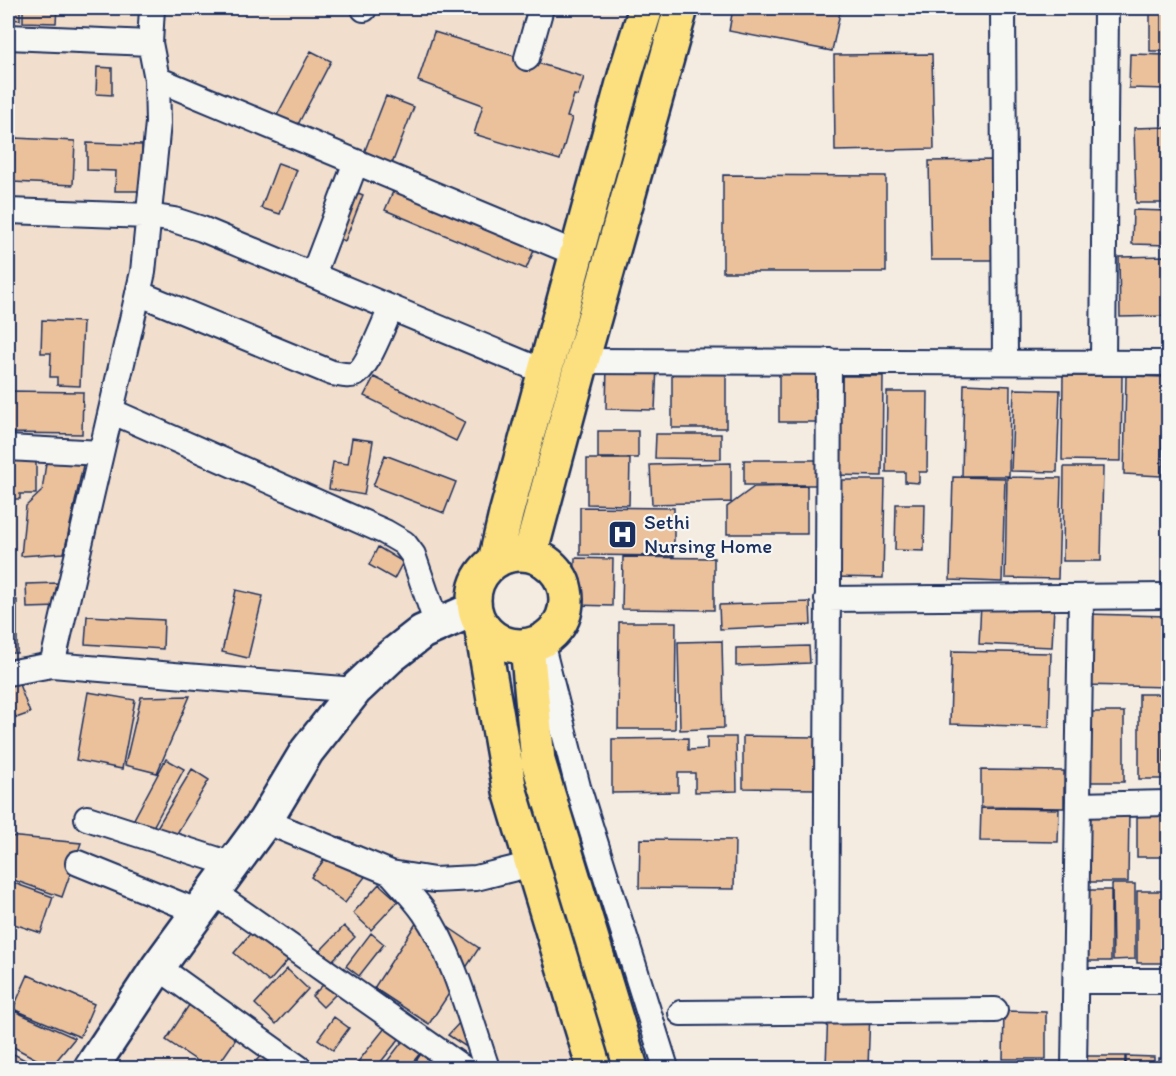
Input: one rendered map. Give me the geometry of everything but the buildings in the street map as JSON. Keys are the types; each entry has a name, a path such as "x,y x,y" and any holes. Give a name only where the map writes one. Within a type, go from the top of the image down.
{"main road":[{"path":"495,561 544,372 626,72 646,8"},
{"path":"530,555 681,8"},
{"path":"478,617 494,639 510,645 534,644 559,626 565,610 565,591 559,575 544,561 530,555 510,555 495,561 484,570 474,590 478,617 510,791 594,1068"},
{"path":"534,644 538,761 631,1068"}],"street":[{"path":"52,664 143,272 158,123 157,79 150,43 152,8"},
{"path":"527,58 541,8"},
{"path":"1003,8 1005,362"},
{"path":"1103,363 1106,8"},
{"path":"8,37 150,43"},
{"path":"157,79 577,254"},
{"path":"313,275 356,162"},
{"path":"8,211 149,216 174,220 202,229 544,372"},
{"path":"138,293 332,373 345,376 357,373 365,365 391,308"},
{"path":"582,360 1168,363"},
{"path":"826,1012 829,361"},
{"path":"111,411 386,532 404,543 413,555 437,625"},
{"path":"8,447 101,453"},
{"path":"827,599 1168,596"},
{"path":"1074,1068 1081,597"},
{"path":"91,1068 158,967 265,821 307,751 355,690 390,657 422,632 437,625 478,617"},
{"path":"534,644 666,1068"},
{"path":"8,673 52,664 355,690"},
{"path":"1078,805 1168,803"},
{"path":"87,818 234,865"},
{"path":"265,821 391,873 434,880 476,878 532,864"},
{"path":"78,863 206,902 463,1068"},
{"path":"391,873 424,913 439,938 452,967 487,1068"},
{"path":"158,967 299,1068"},
{"path":"1076,981 1168,981"},
{"path":"681,1013 995,1010"}],"shaded area":[{"path":"8,8 662,8 519,428 473,582 488,726 586,1068 8,1068"}],"place":[{"name":"Sethi Nursing Home","path":"623,534"}]}
